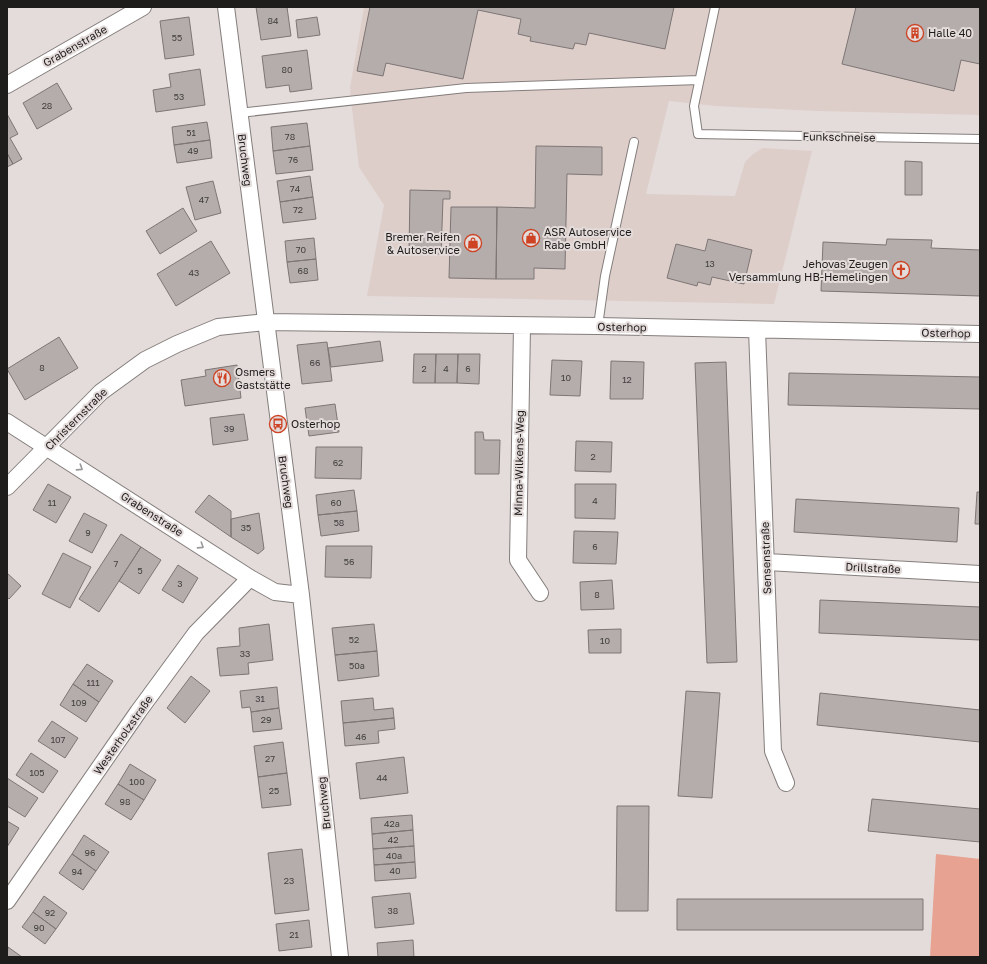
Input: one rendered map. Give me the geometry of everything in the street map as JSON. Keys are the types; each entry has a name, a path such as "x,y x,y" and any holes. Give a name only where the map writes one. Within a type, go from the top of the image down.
{"street":[{"name":"Grabenstraße","path":"7,85 143,7"},
{"name":"Bruchweg","path":"226,7 301,595 340,957"},
{"name":"Osterhop","path":"265,322 598,326 980,334"},
{"name":"Christernstraße","path":"7,487 101,392 145,360 177,344 218,327 265,322"},
{"name":"Minna-Wilkens-Weg","path":"522,326 518,560 540,593"},
{"name":"Sensenstraße","path":"756,330 767,562 773,751 786,783"},
{"name":"Grabenstraße","path":"7,422 250,578 275,592 301,595"},
{"name":"Drillstraße","path":"767,562 980,574"},
{"name":"Westerholzstraße","path":"7,901 138,712 196,633 250,578"}],"lane":[{"path":"239,113 466,88 699,80 715,7"},
{"name":"Funkschneise","path":"699,80 694,106 698,134 980,139"},
{"path":"598,326 605,276 634,142"}],"shaded area":[{"path":"364,7 980,7 980,115 816,111 716,106 669,101 646,194 735,196 745,162 753,154 763,148 812,151 774,304 367,296 384,205 359,167 352,109 350,88"},
{"path":"936,854 980,859 980,957 930,957"}],"building":[{"path":"256,7 287,7 291,36 261,40"},
{"path":"370,7 674,7 665,49 589,33 586,45 575,43 573,49 530,41 531,37 518,34 521,19 478,10 463,79 386,63 383,76 357,71"},
{"name":"Halle 40","path":"856,7 980,7 980,64 961,60 954,91 842,64"},
{"path":"189,17 194,55 165,59 160,21"},
{"path":"317,17 320,35 298,38 296,20"},
{"path":"307,50 312,89 290,92 289,85 266,88 262,56"},
{"path":"200,69 205,105 156,112 153,90 171,87 169,74"},
{"path":"57,83 72,109 37,129 23,103"},
{"path":"7,114 18,134 10,138 22,159 13,164 7,153"},
{"path":"207,122 210,140 174,145 172,127"},
{"path":"307,123 310,146 273,151 271,127"},
{"path":"210,140 212,158 177,163 174,145"},
{"path":"310,146 313,170 276,174 273,151"},
{"name":"ASR Autoservice Rabe GmbH","path":"536,146 602,147 602,175 567,174 565,269 534,268 534,279 496,279 497,207 535,208"},
{"path":"7,153 13,164 7,167"},
{"path":"905,161 922,162 922,195 905,195"},
{"path":"310,176 313,197 280,202 277,181"},
{"path":"213,181 221,213 195,220 186,187"},
{"path":"410,190 450,191 450,199 443,199 441,254 409,253"},
{"path":"313,197 316,219 283,223 280,202"},
{"name":"Bremer Reifen & Autoservice","path":"451,207 497,207 496,279 449,278"},
{"path":"183,208 197,231 160,254 146,231"},
{"path":"314,238 316,259 287,262 285,241"},
{"path":"708,239 752,250 744,284 712,277 710,285 698,282 697,286 667,278 676,244 705,251"},
{"name":"Jehovas Zeugen Versammlung HB-Hemelingen","path":"887,239 932,240 931,248 980,250 980,296 821,291 823,242 886,245"},
{"path":"211,241 230,273 176,306 157,274"},
{"path":"316,259 318,280 290,283 287,262"},
{"path":"59,337 78,368 25,400 7,369"},
{"path":"380,341 383,361 331,367 328,348"},
{"path":"327,342 332,381 302,384 297,345"},
{"path":"414,354 436,354 435,383 413,383"},
{"path":"436,354 458,354 457,383 435,383"},
{"path":"458,354 480,354 479,384 457,383"},
{"path":"552,360 582,361 580,396 550,395"},
{"path":"611,361 644,362 643,399 610,399"},
{"path":"726,362 737,662 707,663 695,363"},
{"path":"237,365 241,398 185,406 181,380 206,376 205,370"},
{"path":"789,373 980,377 980,409 788,405"},
{"path":"335,404 339,432 309,436 305,408"},
{"path":"244,414 248,440 213,445 210,418"},
{"path":"475,432 483,432 484,440 500,440 499,474 475,474"},
{"path":"576,441 612,442 611,472 575,471"},
{"path":"316,447 362,447 361,479 315,478"},
{"path":"48,484 71,497 56,523 33,510"},
{"path":"575,484 616,484 615,519 575,518"},
{"path":"354,490 357,511 318,515 316,495"},
{"path":"977,492 980,492 980,524 975,524"},
{"path":"209,495 231,511 231,537 195,512"},
{"path":"796,499 959,508 957,542 794,532"},
{"path":"357,511 359,531 321,536 318,515"},
{"path":"84,513 107,525 92,553 69,541"},
{"path":"259,513 264,549 258,554 231,537 231,519"},
{"path":"574,531 618,532 616,564 573,563"},
{"path":"121,534 141,547 99,612 79,599"},
{"path":"326,546 372,546 371,578 325,577"},
{"path":"141,547 161,560 139,594 119,581"},
{"path":"63,553 91,567 70,608 42,594"},
{"path":"178,565 198,578 183,603 162,590"},
{"path":"7,573 21,586 9,599 7,597"},
{"path":"612,580 614,609 581,610 580,582"},
{"path":"820,600 980,607 980,640 819,633"},
{"path":"269,624 273,660 248,663 249,674 220,676 217,648 240,646 239,628"},
{"path":"374,624 377,651 335,655 332,628"},
{"path":"621,629 621,653 589,653 588,630"},
{"path":"377,651 379,676 338,681 335,655"},
{"path":"87,664 113,681 99,702 73,684"},
{"path":"191,676 210,691 185,723 167,708"},
{"path":"73,684 99,702 86,722 60,705"},
{"path":"277,687 279,708 251,712 250,707 242,708 240,691"},
{"path":"686,691 720,693 712,798 678,796"},
{"path":"820,693 980,710 980,742 817,725"},
{"path":"373,698 374,710 393,708 394,718 343,723 341,701"},
{"path":"279,708 282,729 253,732 251,712"},
{"path":"394,718 395,729 378,731 379,743 345,746 343,723"},
{"path":"52,721 78,738 65,758 38,741"},
{"path":"283,742 287,773 258,777 254,746"},
{"path":"31,753 58,771 43,793 16,775"},
{"path":"404,757 408,793 360,799 356,763"},
{"path":"130,764 156,780 144,800 118,784"},
{"path":"287,773 291,805 262,808 258,777"},
{"path":"7,778 38,798 25,817 7,806"},
{"path":"118,784 144,800 131,820 105,804"},
{"path":"872,799 980,809 980,842 868,831"},
{"path":"617,806 649,806 648,911 616,911"},
{"path":"412,815 413,830 372,834 371,818"},
{"path":"7,821 19,828 7,847"},
{"path":"413,830 414,846 373,849 372,834"},
{"path":"84,835 109,852 96,871 72,854"},
{"path":"414,846 415,862 374,865 373,849"},
{"path":"302,849 309,910 275,914 268,853"},
{"path":"72,854 96,871 83,890 59,873"},
{"path":"415,862 416,878 375,881 374,865"},
{"path":"410,893 414,924 375,928 372,897"},
{"path":"44,896 67,913 56,929 33,912"},
{"path":"677,899 923,899 923,930 677,930"},
{"path":"33,912 56,929 45,944 22,927"},
{"path":"309,920 312,947 279,951 276,924"},
{"path":"413,940 414,957 378,957 377,943"},
{"path":"8,947 22,957 7,957"}],"place":[{"name":"Halle 40","path":"915,33"},
{"name":"ASR Autoservice Rabe GmbH","path":"531,238"},
{"name":"Bremer Reifen & Autoservice","path":"473,243"},
{"name":"Jehovas Zeugen Versammlung HB-Hemelingen","path":"901,270"},
{"name":"Osmers Gaststätte","path":"222,378"},
{"name":"Osterhop","path":"278,424"}]}
